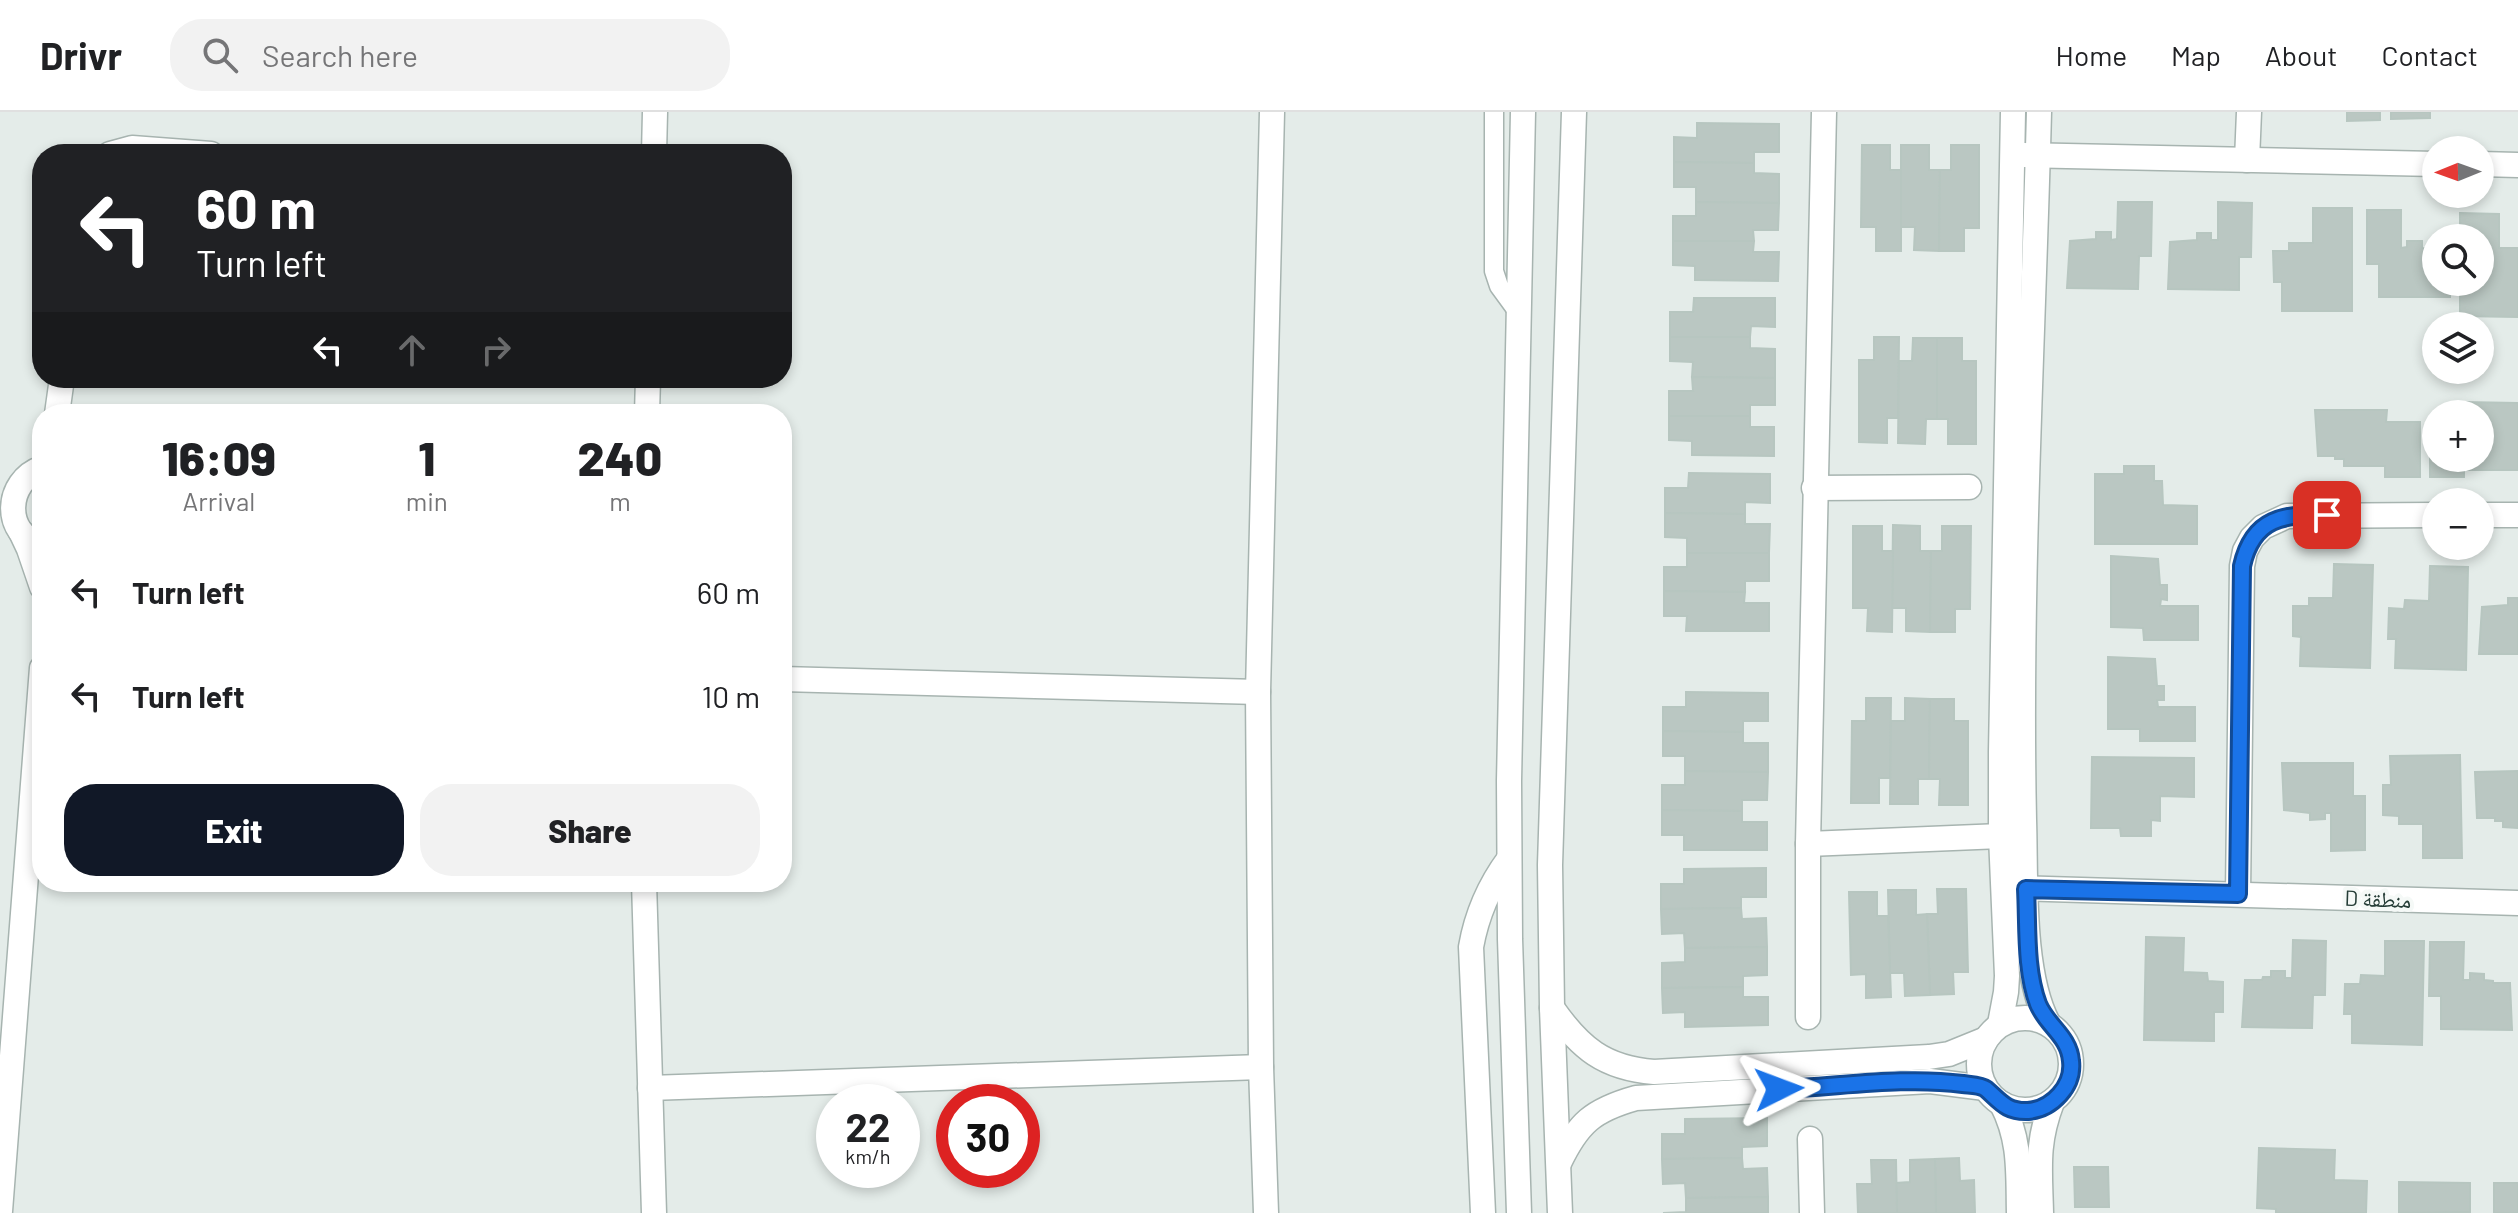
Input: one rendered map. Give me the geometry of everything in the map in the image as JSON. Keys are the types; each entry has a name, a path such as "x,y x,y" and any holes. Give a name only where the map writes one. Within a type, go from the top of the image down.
{"street":[{"path":"654,144 655,112"},
{"path":"1266,1213 1261,1067 1258,692 1272,112"},
{"path":"1519,1213 1509,859 1523,112"},
{"path":"1560,1213 1550,865 1574,112"},
{"path":"1808,1017 1814,488 1824,112"},
{"path":"2013,112 2001,836 2031,975 2040,1008 2048,1023"},
{"path":"2019,1213 2015,1133 1978,1063 2005,1000 2014,888 2039,112"},
{"path":"2247,160 2249,112"},
{"path":"2012,155 2422,164"},
{"path":"2494,164 2518,165"},
{"path":"0,481 32,469"},
{"path":"32,471 15,493 12,524 32,558"},
{"path":"1814,488 1969,487"},
{"path":"2238,894 2242,566 2245,551 2263,527 2287,516 2422,515"},
{"path":"2494,515 2518,515"},
{"path":"12,524 32,541"},
{"path":"792,679 1258,692"},
{"path":"0,1211 32,797"},
{"path":"1808,844 2001,836"},
{"path":"1483,1213 1471,947 1475,923 1484,900 1509,859"},
{"name":"D منطقة","path":"2014,888 2518,903"},
{"path":"644,892 654,1213"},
{"path":"1552,1008 1567,1030 1587,1049 1610,1063 1631,1070 1654,1072 1929,1057 1949,1054 2023,1017 2048,1023 2060,1032 2072,1061 2063,1091 2052,1102 2027,1111 2014,1110 1993,1096 1930,1081 1636,1098 1611,1105 1589,1119 1570,1139 1559,1163"},
{"path":"650,1088 1261,1067"},
{"path":"2041,1213 2039,1146 2052,1102"},
{"path":"1810,1139 1812,1213"}],"lane":[{"path":"1494,112 1494,271 1499,286 1518,312"}],"building":[{"path":"2347,112 2380,112 2380,120 2347,121"},
{"path":"2391,112 2430,112 2430,118 2391,119"},
{"path":"1697,123 1779,124 1779,152 1754,152 1754,163 1674,162 1674,137 1697,138"},
{"path":"1862,145 1890,145 1890,170 1901,170 1901,251 1876,251 1876,227 1861,227"},
{"path":"1901,145 1929,145 1929,170 1940,170 1939,251 1914,250 1915,227 1901,227"},
{"path":"1951,145 1979,145 1979,228 1964,228 1964,251 1939,251 1940,170 1951,170"},
{"path":"1674,162 1754,163 1754,173 1779,174 1779,203 1696,202 1696,187 1674,187"},
{"path":"1696,202 1779,203 1778,230 1753,230 1754,241 1673,241 1673,216 1696,216"},
{"path":"2118,202 2152,202 2151,256 2139,256 2138,289 2067,288 2070,241 2096,239 2096,232 2111,232 2111,240 2117,239"},
{"path":"2218,202 2252,203 2251,257 2239,257 2239,290 2168,289 2170,242 2197,240 2197,233 2211,233 2211,240 2218,240"},
{"path":"2313,208 2352,208 2352,311 2282,311 2282,282 2274,282 2273,251 2289,251 2289,243 2313,243"},
{"path":"2367,210 2401,210 2401,248 2407,247 2407,241 2422,241 2422,296 2450,297 2379,297 2379,264 2367,264"},
{"path":"2460,213 2499,214 2499,248 2518,248 2518,317 2494,317 2494,312 2460,312 2460,296 2494,296 2494,224 2460,224"},
{"path":"1673,241 1754,241 1753,252 1779,252 1778,281 1695,280 1695,266 1673,265"},
{"path":"1694,298 1775,298 1775,327 1751,326 1750,337 1670,337 1670,312 1693,312"},
{"path":"1670,337 1750,337 1750,348 1775,349 1775,378 1692,377 1693,362 1670,361"},
{"path":"1874,337 1899,337 1898,418 1887,418 1887,443 1859,442 1859,360 1874,360"},
{"path":"1913,338 1937,338 1937,419 1926,419 1925,444 1898,443 1899,361 1912,361"},
{"path":"1937,338 1962,338 1962,361 1976,361 1976,444 1948,444 1948,419 1937,419"},
{"path":"1692,377 1775,378 1775,405 1750,405 1750,416 1669,416 1669,391 1693,391"},
{"path":"2494,403 2518,403 2518,470 2494,470"},
{"path":"2315,410 2387,410 2386,422 2420,422 2420,477 2385,477 2385,466 2344,466 2344,459 2318,456"},
{"path":"1669,416 1750,416 1750,427 1774,427 1774,456 1692,455 1692,441 1669,440"},
{"path":"2124,466 2154,466 2154,481 2162,481 2163,505 2197,506 2197,544 2095,544 2095,474 2124,474"},
{"path":"2430,472 2464,472 2464,477 2430,477"},
{"path":"1689,473 1770,474 1770,503 1745,502 1745,514 1665,513 1665,488 1688,488"},
{"path":"1665,513 1745,514 1745,524 1770,524 1769,553 1687,553 1687,538 1665,537"},
{"path":"1893,525 1920,526 1920,551 1931,551 1930,632 1906,631 1906,608 1892,608"},
{"path":"1853,526 1882,526 1882,551 1893,551 1892,632 1867,631 1868,608 1853,608"},
{"path":"1942,526 1971,526 1970,609 1955,609 1955,632 1930,632 1931,551 1942,551"},
{"path":"1687,553 1769,553 1769,581 1745,581 1745,592 1664,591 1664,567 1687,567"},
{"path":"2111,556 2158,559 2160,585 2167,585 2167,600 2161,599 2160,606 2198,606 2198,640 2144,640 2143,628 2111,627"},
{"path":"2334,564 2373,565 2370,668 2300,666 2301,637 2293,636 2293,606 2309,606 2309,598 2333,598"},
{"path":"2430,566 2468,567 2466,670 2395,668 2396,639 2388,639 2389,608 2404,609 2405,600 2429,601"},
{"path":"1664,591 1745,592 1744,603 1769,603 1769,631 1686,631 1687,616 1664,616"},
{"path":"2508,598 2518,598 2518,654 2479,654 2482,607 2508,605"},
{"path":"2108,657 2155,659 2157,686 2164,686 2164,700 2157,700 2158,707 2195,707 2195,741 2140,741 2140,729 2108,729"},
{"path":"1686,692 1768,693 1768,721 1743,721 1743,732 1663,731 1663,707 1686,707"},
{"path":"1866,698 1891,698 1890,778 1879,778 1879,803 1851,803 1852,721 1866,721"},
{"path":"1905,698 1930,699 1929,779 1918,779 1918,804 1890,804 1891,721 1905,721"},
{"path":"1930,699 1954,699 1954,721 1968,721 1968,805 1939,805 1940,779 1929,779"},
{"path":"1663,731 1743,732 1743,743 1768,743 1768,772 1685,771 1685,756 1663,756"},
{"path":"2460,755 2462,858 2423,858 2423,824 2399,824 2399,816 2383,815 2383,785 2391,785 2390,756"},
{"path":"2092,757 2194,758 2194,797 2160,796 2160,821 2151,820 2151,836 2121,836 2120,828 2091,828"},
{"path":"2282,763 2353,763 2353,796 2365,796 2365,850 2331,851 2331,813 2325,813 2325,819 2310,820 2310,813 2284,810"},
{"path":"1685,771 1768,772 1767,800 1742,800 1742,811 1662,810 1662,785 1685,785"},
{"path":"2518,771 2518,828 2503,827 2503,821 2495,821 2495,818 2477,818 2475,772"},
{"path":"1662,810 1742,811 1742,822 1767,822 1767,850 1684,850 1684,835 1662,835"},
{"path":"1766,868 1766,897 1741,897 1741,908 1661,909 1661,884 1684,884 1684,869"},
{"path":"1937,889 1966,889 1968,972 1953,972 1954,994 1930,995 1927,914 1938,914"},
{"path":"1888,890 1916,890 1916,915 1927,914 1930,995 1905,996 1904,973 1890,973"},
{"path":"1849,892 1877,892 1877,916 1888,916 1891,997 1866,998 1866,974 1851,975"},
{"path":"1741,908 1742,919 1766,918 1767,947 1685,948 1684,933 1662,934 1661,909"},
{"path":"2146,937 2184,938 2183,972 2207,973 2208,981 2223,982 2223,1012 2214,1012 2214,1041 2144,1040"},
{"path":"2293,940 2326,941 2325,995 2313,995 2312,1028 2242,1027 2245,980 2271,977 2271,971 2285,971 2285,978 2292,978"},
{"path":"2385,941 2424,941 2422,1045 2352,1043 2352,1014 2344,1014 2345,984 2360,984 2361,975 2385,976"},
{"path":"2430,942 2464,942 2463,980 2470,980 2470,973 2484,974 2484,980 2493,983 2510,983 2512,1030 2441,1029 2441,996 2429,996"},
{"path":"1767,947 1767,975 1743,976 1743,987 1662,988 1662,963 1685,962 1685,948"},
{"path":"1743,987 1743,997 1768,997 1768,1025 1685,1027 1685,1012 1663,1013 1662,988"},
{"path":"1767,1118 1767,1146 1742,1147 1742,1158 1662,1159 1662,1134 1685,1134 1685,1119"},
{"path":"2259,1148 2335,1150 2334,1180 2367,1181 2366,1213 2276,1213 2276,1209 2257,1208"},
{"path":"1742,1158 1743,1169 1767,1168 1768,1197 1686,1198 1685,1183 1663,1184 1662,1159"},
{"path":"1959,1158 1960,1181 1974,1180 1975,1213 1936,1213 1935,1159"},
{"path":"1935,1159 1936,1213 1897,1213 1896,1183 1910,1182 1910,1160"},
{"path":"1871,1160 1896,1160 1897,1213 1858,1213 1857,1184 1872,1184"},
{"path":"2074,1167 2108,1167 2109,1207 2075,1207"},
{"path":"2399,1182 2470,1183 2470,1212 2399,1213"},
{"path":"2494,1183 2518,1183 2518,1213 2494,1213"},
{"path":"1768,1197 1768,1213 1663,1213 1686,1212 1686,1198"}],"route":[{"path":"1779,1089 1948,1082 1985,1088 2002,1104 2014,1110 2027,1111 2052,1102 2063,1091 2072,1061 2068,1046 2060,1032 2048,1023 2034,992 2026,889 2238,894 2242,566 2245,551 2252,538 2274,520 2300,514 2327,515"}]}
